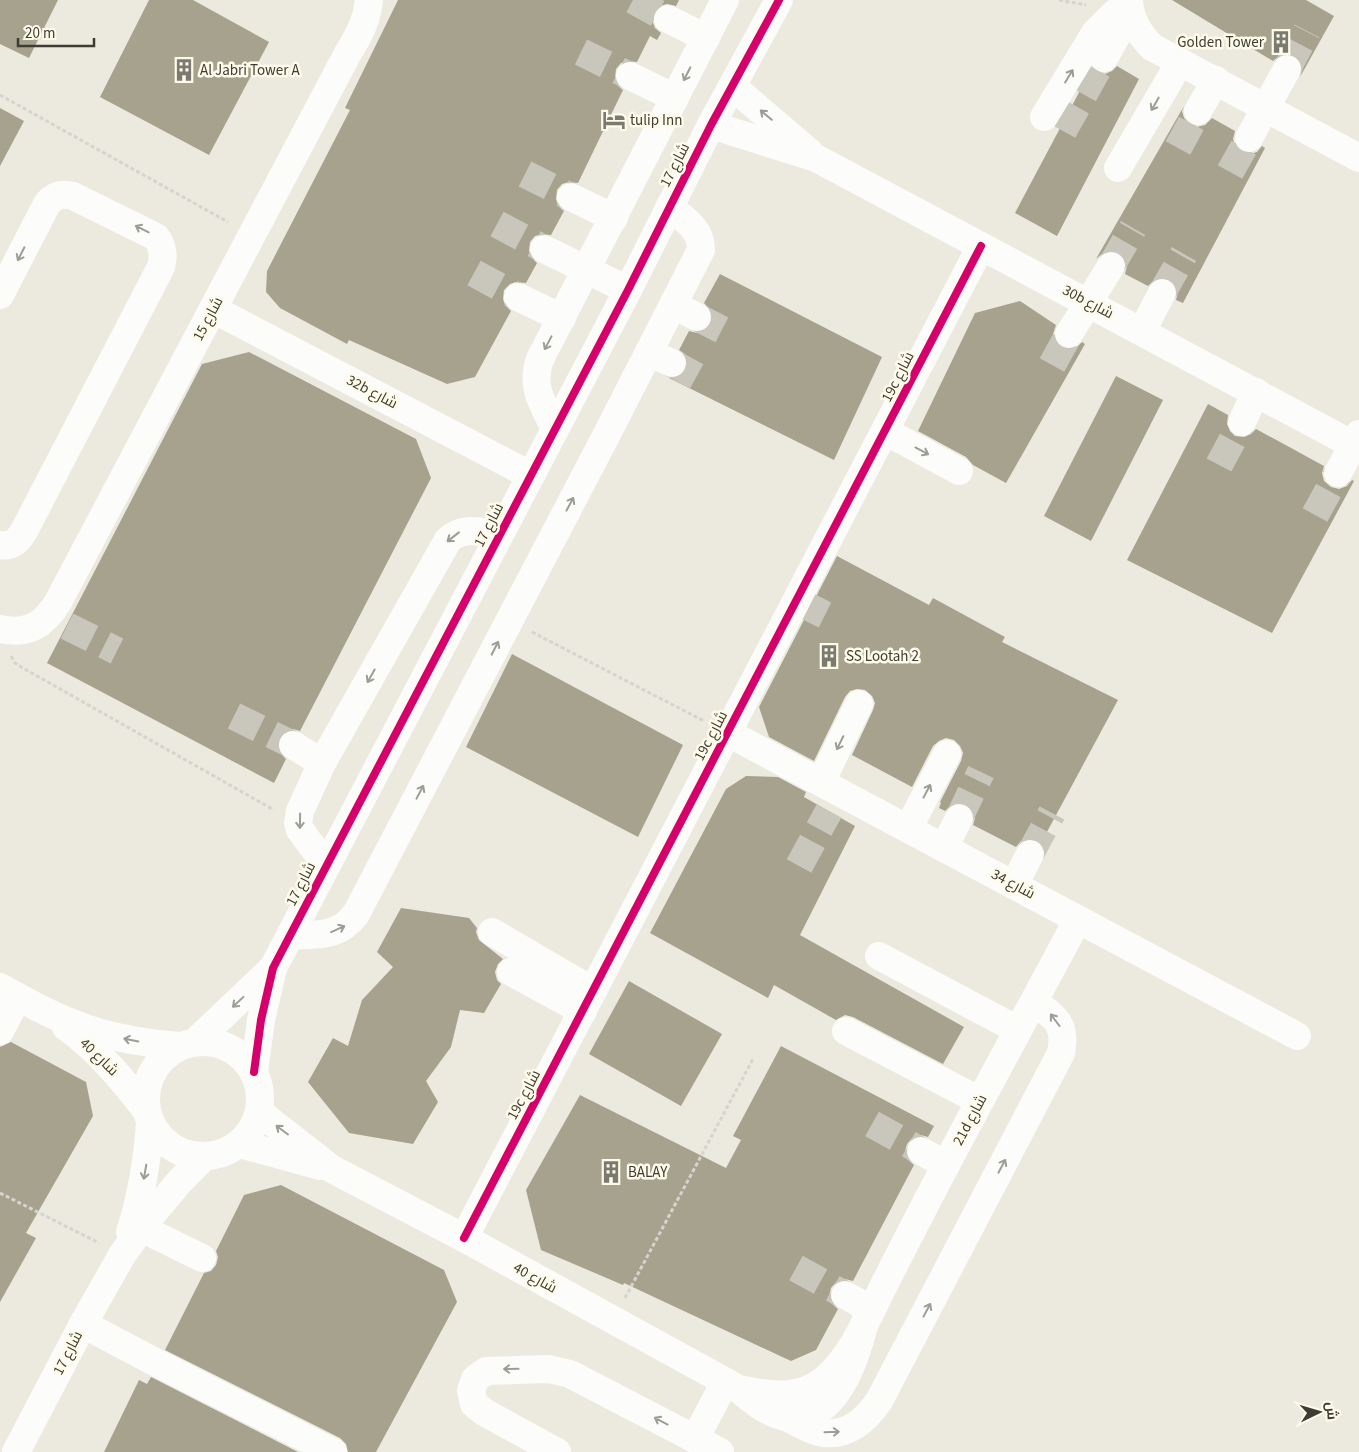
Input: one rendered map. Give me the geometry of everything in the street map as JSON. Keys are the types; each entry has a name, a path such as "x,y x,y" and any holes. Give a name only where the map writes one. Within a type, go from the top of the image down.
{"street":[{"name":"شارع 15","path":"348,52 355,30 355,0"},
{"name":"شارع 15","path":"2,625 22,631 58,621 66,585 253,236 348,52 362,31 367,16 369,0"},
{"path":"555,429 538,394 536,376 540,359 725,0"},
{"name":"شارع 17","path":"254,1072 261,1020 273,968 628,290 711,125 779,0"},
{"path":"1104,58 1120,11"},
{"path":"1120,11 1131,16 1137,30 1152,47 1359,158"},
{"path":"1044,117 1095,33 1120,11"},
{"path":"668,20 706,38"},
{"path":"1118,168 1175,60"},
{"path":"1249,138 1287,69"},
{"path":"630,76 675,98"},
{"path":"1198,112 1216,80"},
{"name":"30b شارع","path":"732,86 816,158"},
{"name":"30b شارع","path":"711,125 816,158 1256,392 1357,442"},
{"path":"0,295 47,204 58,195 66,194 73,196 156,237 163,250 161,267 24,530 14,544 0,545"},
{"path":"571,197 614,218"},
{"path":"290,936 336,932 344,927 356,914 509,620 661,358 685,311 701,250 701,241 693,226 670,207"},
{"name":"19c شارع","path":"464,1238 728,733 803,604 885,431 982,246"},
{"path":"544,248 628,290"},
{"path":"1069,334 1111,266"},
{"path":"1142,331 1162,293"},
{"path":"518,296 562,318"},
{"name":"32b شارع","path":"213,309 530,475"},
{"path":"1242,422 1256,392"},
{"path":"885,431 959,471"},
{"path":"1338,473 1357,442"},
{"path":"326,865 300,830 298,823 302,806 322,763 448,540 459,532 466,530 500,534"},
{"name":"شارع 15","path":"2,625 41,608 66,585"},
{"path":"829,795 859,704"},
{"name":"شارع 34","path":"728,733 829,795 908,829 1297,1036"},
{"path":"293,745 322,763"},
{"path":"908,829 947,754"},
{"path":"944,848 959,818"},
{"path":"1014,885 1030,854"},
{"name":"21d شارع","path":"731,1385 763,1394 794,1394 809,1389 823,1381 834,1370 869,1316 946,1165 1078,919"},
{"path":"492,932 588,1001"},
{"path":"880,956 1018,1030"},
{"name":"شارع 17","path":"188,1044 273,968"},
{"path":"510,972 588,1001"},
{"path":"0,1031 7,996"},
{"name":"شارع 40","path":"7,996 77,1025 110,1036 144,1043 188,1044"},
{"path":"695,1439 731,1385 768,1410 819,1432 842,1431 853,1427 863,1421 879,1401 1061,1053 1063,1042 1058,1021 1052,1014 1034,1002"},
{"name":"شارع 40","path":"45,1011 74,1032 100,1056 124,1082 148,1117"},
{"path":"846,1031 980,1101"},
{"path":"214,1042 230,1048 244,1058 254,1072 260,1092 259,1112 252,1130 240,1144 223,1154 204,1157 182,1154 163,1142 148,1117 145,1091 151,1073 163,1057 188,1044 214,1042"},
{"name":"شارع 40","path":"259,1112 332,1169 464,1238 731,1385"},
{"name":"شارع 17","path":"122,1255 142,1194 148,1160 148,1117"},
{"name":"شارع 40","path":"240,1144 332,1169"},
{"path":"921,1151 946,1165"},
{"name":"شارع 17","path":"16,1452 83,1324 122,1255 141,1228 180,1181 204,1157"},
{"path":"141,1228 202,1258"},
{"path":"845,1296 869,1316"},
{"name":"21d شارع","path":"786,1417 805,1415 820,1410 835,1395 850,1370 869,1316"},
{"path":"83,1324 333,1452"},
{"path":"557,1452 484,1412 474,1404 471,1391 475,1379 486,1371 492,1370 549,1369 578,1376 720,1452"}],"path":[{"path":"0,95 253,236"},
{"path":"509,620 728,733"},
{"path":"2,625 10,656 15,664 298,823"},
{"path":"613,1320 753,1059"},
{"path":"0,1193 122,1255"}],"building":[{"path":"0,0 58,0 29,58 0,44"},
{"name":"Al Jabri Tower A","path":"149,0 193,0 269,42 209,155 100,97"},
{"path":"398,0 679,0 676,6 667,4 660,6 654,12 652,20 655,28 661,33 657,40 650,36 637,62 628,61 621,63 616,69 615,78 617,85 623,90 578,183 569,182 562,184 557,190 556,199 558,206 564,211 551,235 542,234 535,236 530,242 529,251 531,257 537,263 526,283 516,282 510,284 504,290 503,299 505,305 511,311 475,377 447,384 349,340 347,344 280,308 266,292 267,271 350,110 345,108"},
{"name":"Golden Tower","path":"1172,0 1306,0 1334,16 1300,77 1303,68 1301,61 1295,56 1286,53 1273,61"},
{"path":"1117,66 1139,79 1057,236 1015,213 1092,68 1097,72 1105,74"},
{"path":"1184,106 1182,111 1184,118 1191,125 1197,127 1205,125 1212,118 1235,131 1233,139 1235,146 1242,152 1250,154 1257,152 1262,146 1265,148 1183,303 1176,300 1178,292 1175,285 1169,279 1161,277 1154,280 1148,286 1125,274 1127,266 1125,259 1119,252 1112,250 1104,252 1096,259"},
{"path":"0,108 24,121 0,166"},
{"path":"720,274 882,357 834,460 669,378 681,376 686,370 687,361 685,354 679,350 689,331 697,333 705,330 711,324 713,316 710,309 704,303"},
{"path":"1020,301 1056,325 1053,334 1055,341 1060,347 1069,350 1077,347 1082,342 1085,344 1006,483 973,465 966,457 918,431 975,313"},
{"path":"249,352 416,439 431,478 300,731 293,729 286,731 280,737 277,744 279,752 286,759 274,783 47,663 202,364"},
{"path":"1116,376 1163,400 1091,541 1044,516"},
{"path":"1208,404 1228,415 1227,424 1235,436 1244,437 1256,429 1324,466 1322,473 1324,481 1331,487 1339,489 1347,486 1352,480 1354,481 1272,633 1127,560"},
{"path":"837,556 929,605 933,598 1005,637 1002,642 1118,700 1041,843 1029,838 1021,841 1016,847 973,825 975,818 972,810 966,804 959,802 951,805 945,811 939,808 963,753 960,746 954,740 946,738 933,746 912,787 852,755 875,703 872,696 865,690 857,689 850,691 845,697 814,761 769,737 759,707"},
{"path":"512,654 683,745 638,837 466,747"},
{"path":"746,776 778,777 806,792 804,797 855,826 800,935 964,1027 943,1064 853,1017 845,1015 836,1020 774,985 768,998 650,933 726,789"},
{"path":"401,908 469,918 477,928 476,932 479,940 503,959 498,964 495,972 497,980 501,984 484,1013 460,1010 451,1047 426,1081 438,1102 413,1144 349,1133 308,1082 333,1038 348,1046 362,1000 393,967 377,952"},
{"path":"629,981 722,1034 681,1106 589,1054"},
{"path":"11,1042 86,1082 93,1116 26,1233 36,1238 0,1302 0,1047"},
{"path":"781,1046 934,1126 928,1137 921,1135 913,1137 907,1144 905,1151 907,1159 914,1165 853,1281 845,1279 837,1281 831,1288 829,1296 831,1303 838,1309 816,1350 791,1361 624,1283 623,1285 541,1250 526,1190 580,1095 726,1168 741,1140 733,1136"},
{"path":"281,1185 444,1270 457,1302 376,1452 348,1452 346,1444 340,1438 165,1350 204,1273 211,1271 216,1265 218,1257 216,1251 244,1195"},
{"path":"151,1377 298,1452 104,1452 139,1380 147,1384"}],"tunnel":[{"path":"633,0 668,19"},
{"path":"1287,69 1307,31"},
{"path":"581,52 630,76"},
{"path":"1063,131 1104,58"},
{"path":"1178,148 1198,111"},
{"path":"1230,172 1249,138"},
{"path":"525,174 571,197"},
{"path":"497,224 544,249"},
{"path":"1111,266 1133,228"},
{"path":"1162,293 1184,254"},
{"path":"474,273 518,297"},
{"path":"697,317 726,332"},
{"path":"1052,365 1069,334"},
{"path":"672,363 703,380"},
{"path":"1219,465 1242,422"},
{"path":"1315,515 1338,473"},
{"path":"809,607 825,615"},
{"path":"67,626 117,651"},
{"path":"234,716 293,745"},
{"path":"959,818 981,772"},
{"path":"799,866 829,811"},
{"path":"1030,854 1052,813"},
{"path":"872,1124 921,1151"},
{"path":"796,1268 845,1295"}],"cycle path":[{"path":"254,1072 261,1020 273,968 628,290 711,125 779,0"},
{"path":"464,1238 981,246"}],"place":[{"name":"Golden Tower","path":"1281,42"},
{"name":"Al Jabri Tower A","path":"184,70"},
{"name":"tulip Inn","path":"614,120"},
{"name":"SS Lootah 2","path":"829,656"},
{"name":"BALAY","path":"611,1172"}]}
